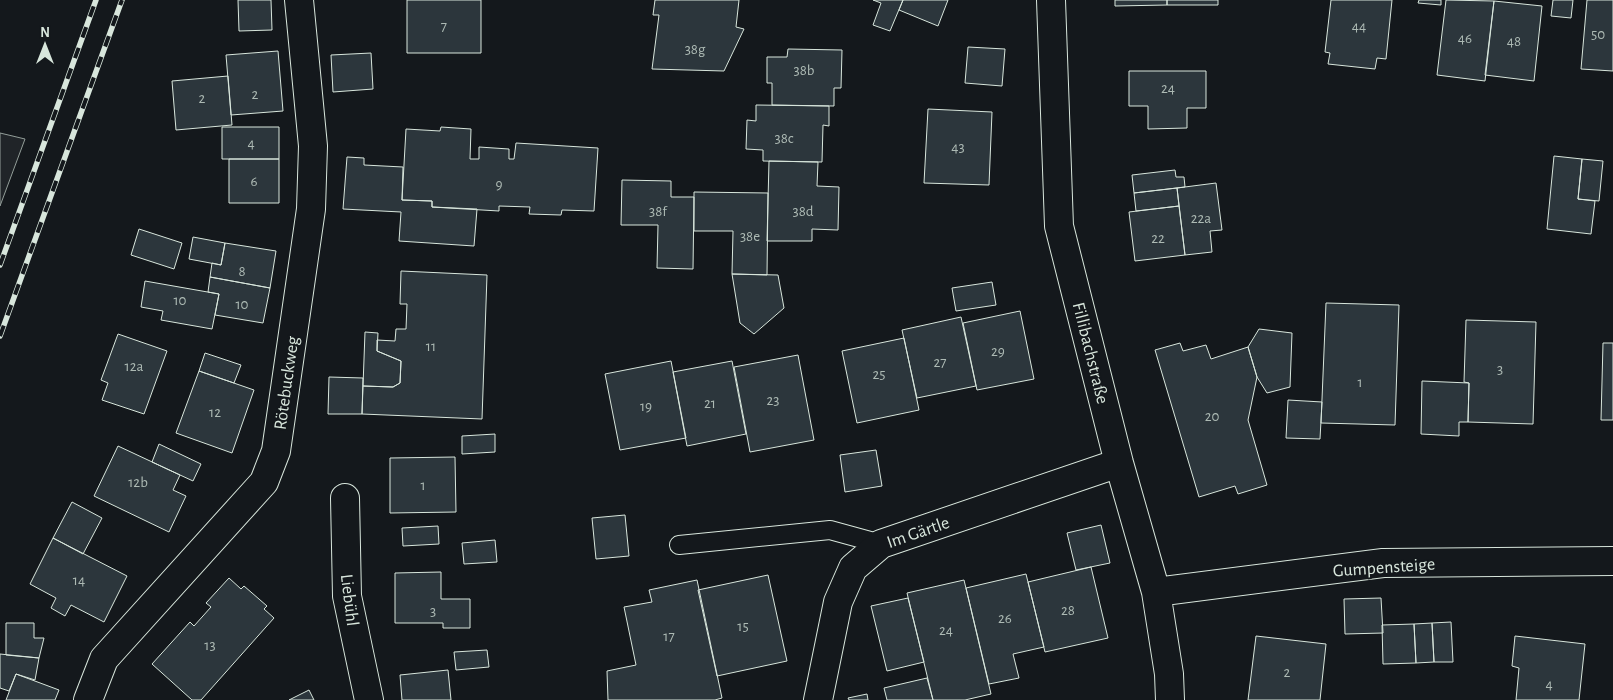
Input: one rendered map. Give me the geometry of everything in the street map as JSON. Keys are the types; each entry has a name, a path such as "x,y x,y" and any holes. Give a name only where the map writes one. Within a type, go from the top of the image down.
{"street":[{"name":"Rötebuckweg","path":"88,700 104,659 264,482 276,451 311,209 313,146 299,0"},
{"name":"Fillibachstraße","path":"1051,0 1059,226 1119,463 1156,592 1169,674 1170,700"},
{"name":"Im Gärtle","path":"818,700 838,602 853,568 881,544 1119,463"},
{"name":"Liebühl","path":"345,498 347,596 368,700"},
{"name":"Gumpensteige","path":"1156,592 1383,563 1613,561"}],"lane":[{"path":"679,545 830,530 881,544"}],"shaded area":[{"path":"0,133 25,139 0,206"}],"building":[{"path":"238,0 271,0 272,30 239,31"},
{"path":"407,0 481,0 481,53 407,53"},
{"path":"655,0 739,0 736,27 744,29 724,71 652,69 659,15 653,15"},
{"path":"873,0 903,0 890,31 873,25 881,3"},
{"path":"903,0 948,0 938,26 899,10"},
{"path":"1115,0 1167,0 1167,5 1115,6"},
{"path":"1167,0 1218,0 1218,5 1167,5"},
{"path":"1331,0 1392,0 1386,59 1377,58 1375,69 1328,64 1330,53 1325,52"},
{"path":"1419,0 1441,0 1441,5 1418,3"},
{"path":"1446,0 1494,1 1485,81 1437,75"},
{"path":"1553,0 1573,0 1571,18 1551,16"},
{"path":"1587,0 1613,0 1613,71 1581,69"},
{"path":"1494,1 1542,6 1534,81 1485,75"},
{"path":"968,47 1005,49 1002,86 965,83"},
{"path":"788,49 842,50 841,88 834,88 834,106 772,105 772,83 767,83 767,57 787,57"},
{"path":"278,51 283,111 231,115 226,55"},
{"path":"371,53 373,89 333,92 331,55"},
{"path":"1129,71 1206,71 1206,108 1187,108 1187,128 1148,129 1148,106 1129,106"},
{"path":"228,76 232,125 176,130 172,81"},
{"path":"756,105 829,106 829,126 823,125 822,162 763,161 763,150 746,149 747,120 756,121"},
{"path":"928,109 992,112 989,185 924,183"},
{"path":"222,127 279,127 279,159 222,159"},
{"path":"441,127 471,129 470,159 479,159 479,147 509,149 509,159 514,159 516,143 598,148 594,211 562,210 561,215 529,214 530,207 499,206 499,211 432,207 432,201 402,200 406,129 440,131"},
{"path":"1554,156 1582,159 1578,199 1595,201 1591,234 1547,229"},
{"path":"347,157 364,158 364,165 403,167 402,200 432,201 432,207 477,209 474,246 399,241 401,212 343,209"},
{"path":"229,159 279,159 279,203 229,203"},
{"path":"1582,159 1603,161 1599,201 1578,199"},
{"path":"769,161 818,162 817,186 839,187 838,230 812,229 812,241 767,241"},
{"path":"1175,170 1176,177 1184,177 1185,187 1134,193 1132,175"},
{"path":"622,180 671,181 671,197 694,197 693,269 657,268 658,225 621,225"},
{"path":"1216,183 1222,230 1210,231 1212,252 1185,255 1177,188"},
{"path":"1177,188 1179,206 1136,211 1134,193"},
{"path":"694,192 768,193 767,275 732,274 733,231 694,231"},
{"path":"1179,206 1185,255 1135,261 1129,212"},
{"path":"139,229 182,243 174,269 131,255"},
{"path":"193,237 225,243 221,265 189,259"},
{"path":"225,243 276,251 270,288 210,277 212,263 221,265"},
{"path":"401,271 487,275 482,419 362,414 363,386 393,387 400,383 401,361 377,351 377,340 395,341 396,329 406,329 407,304 400,304"},
{"path":"732,274 778,275 784,308 754,334 740,323"},
{"path":"210,277 270,288 263,323 215,315 219,294 208,292"},
{"path":"145,281 219,294 212,329 161,320 163,311 141,307"},
{"path":"992,282 996,305 956,311 952,288"},
{"path":"1326,303 1399,305 1395,425 1321,423"},
{"path":"1020,311 1034,379 977,390 963,323"},
{"path":"961,317 976,386 917,398 902,330"},
{"path":"1466,320 1536,322 1533,424 1468,422 1469,383 1464,382"},
{"path":"1259,329 1292,333 1290,387 1267,393 1257,377 1248,347"},
{"path":"365,332 378,333 377,351 401,361 400,383 393,387 363,386"},
{"path":"118,334 167,351 144,414 102,400 108,383 101,380"},
{"path":"904,338 919,410 857,423 842,351"},
{"path":"1180,343 1183,351 1206,345 1211,359 1248,347 1257,377 1248,420 1267,485 1238,494 1235,486 1199,497 1155,350"},
{"path":"1603,343 1613,343 1613,420 1601,420"},
{"path":"205,353 241,365 234,383 199,371"},
{"path":"798,355 814,440 750,452 734,367"},
{"path":"671,361 686,438 620,450 605,374"},
{"path":"732,361 746,434 687,446 673,372"},
{"path":"199,371 254,390 232,453 176,433"},
{"path":"329,377 363,378 362,414 328,414"},
{"path":"1422,381 1469,383 1468,422 1459,422 1459,436 1421,434"},
{"path":"1288,400 1322,402 1320,439 1286,438"},
{"path":"495,434 495,452 462,454 462,436"},
{"path":"159,444 201,464 193,481 152,462"},
{"path":"118,446 180,475 173,490 186,496 169,532 94,496"},
{"path":"876,450 882,486 845,492 840,455"},
{"path":"455,457 456,512 390,513 390,458"},
{"path":"72,502 102,518 83,554 53,538"},
{"path":"625,515 629,556 596,559 592,518"},
{"path":"1101,525 1110,563 1076,570 1067,533"},
{"path":"438,526 439,544 403,546 402,528"},
{"path":"53,538 127,576 104,622 71,605 65,616 51,608 56,598 30,584"},
{"path":"495,540 497,562 464,564 462,543"},
{"path":"1091,567 1108,638 1045,652 1028,582"},
{"path":"441,572 441,599 470,599 470,628 443,628 443,623 395,623 395,573"},
{"path":"1026,574 1044,647 1013,654 1019,678 989,684 966,588"},
{"path":"768,575 787,661 717,676 698,590"},
{"path":"229,578 241,589 244,586 267,606 264,609 274,618 201,700 192,700 152,664 190,622 194,626 211,607 206,603"},
{"path":"697,580 722,698 715,700 608,700 607,671 636,665 624,607 652,602 649,590"},
{"path":"964,580 991,694 965,700 933,700 907,593"},
{"path":"908,598 924,662 887,671 871,606"},
{"path":"1381,598 1383,633 1345,634 1344,599"},
{"path":"1451,622 1453,662 1434,662 1432,623"},
{"path":"6,623 34,623 34,638 44,638 39,658 6,655"},
{"path":"1432,623 1434,662 1416,663 1414,624"},
{"path":"1414,624 1416,663 1383,664 1382,625"},
{"path":"1256,636 1326,644 1320,700 1248,700"},
{"path":"1515,636 1585,644 1579,700 1516,700 1519,668 1512,666"},
{"path":"487,650 489,667 456,670 454,652"},
{"path":"0,654 39,658 35,680 16,674 9,691 0,688"},
{"path":"448,670 451,700 402,700 400,675"},
{"path":"16,674 59,690 55,700 6,700"},
{"path":"927,678 933,700 887,700 884,688"},
{"path":"309,690 314,700 289,700"},
{"path":"867,694 868,700 849,700 848,698"}],"railway":[{"path":"0,265 96,0"},
{"path":"0,336 122,0"}]}
